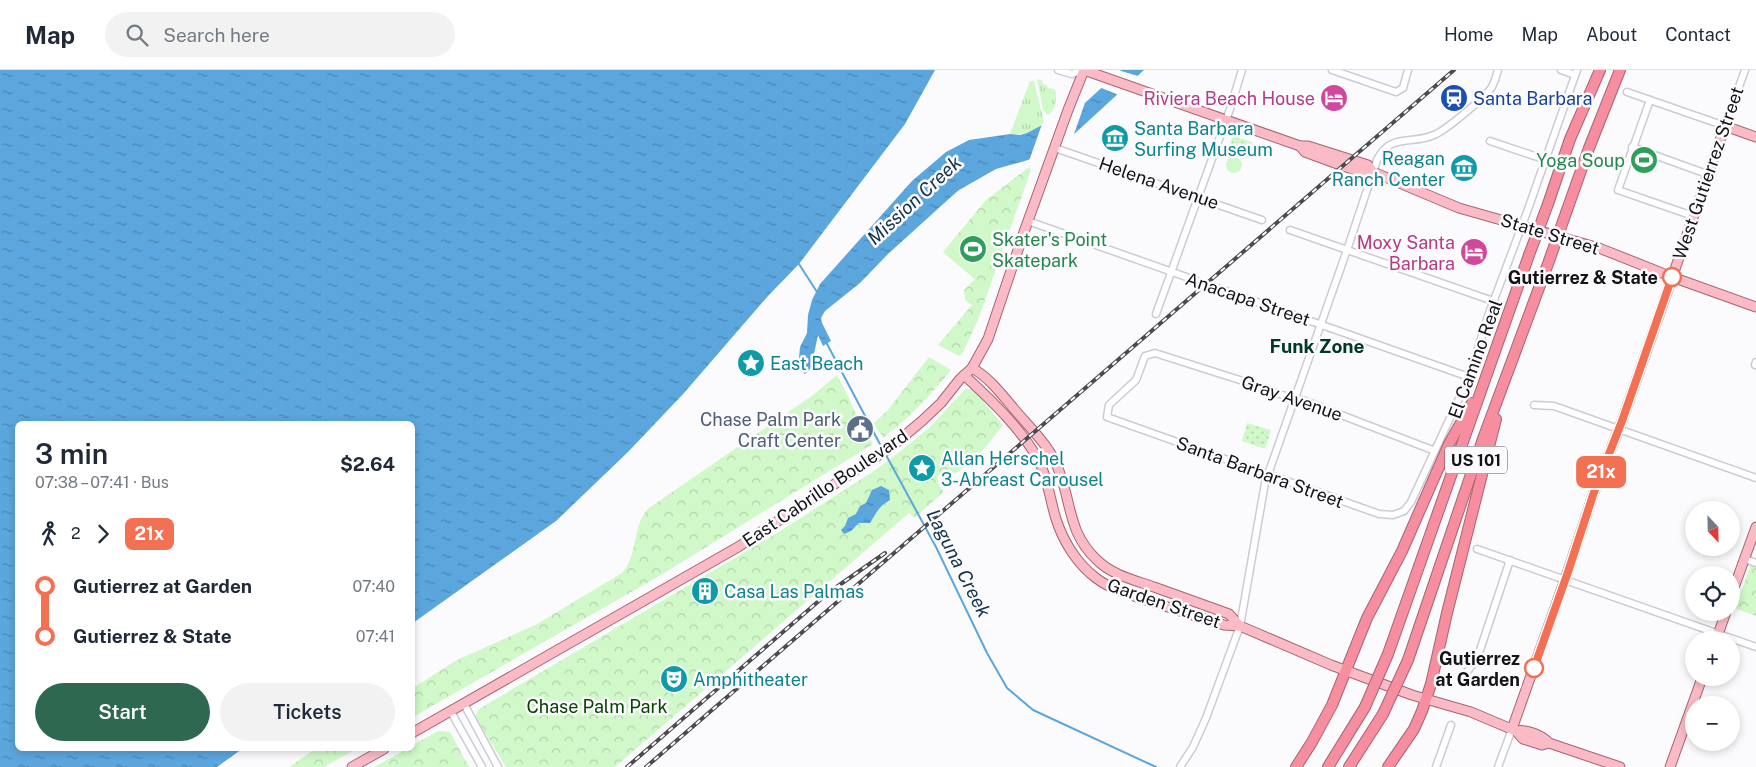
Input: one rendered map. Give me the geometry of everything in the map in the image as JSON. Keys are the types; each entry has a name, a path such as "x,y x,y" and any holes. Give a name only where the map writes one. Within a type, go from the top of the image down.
{"highway":[{"name":"El Camino Real","path":"1328,767 1365,707 1388,654 1570,139 1600,70"},
{"name":"El Camino Real","path":"1349,767 1383,714 1408,660 1484,436 1589,148 1620,70"},
{"path":"1388,767 1414,729 1426,699 1510,364"},
{"path":"1296,767 1332,705 1368,618 1402,551 1448,444 1467,409 1478,395"}],"main road":[{"name":"State Street","path":"1084,70 1300,146 1308,146 1368,165 1374,172 1459,208 1599,248 1756,307"},
{"name":"East Cabrillo Boulevard","path":"415,731 710,564 890,448 941,403 972,368 988,339 1028,221 1084,70"},
{"path":"1725,126 1756,137"},
{"name":"West Gutierrez Street","path":"1514,730 1594,492 1619,429 1725,126"},
{"name":"Garden Street","path":"972,368 984,375 1046,445 1060,473 1076,532 1086,549 1098,561 1117,574 1229,614 1240,626 1300,653 1426,699 1471,712 1514,730 1525,731 1544,738 1548,743 1620,767"},
{"name":"Garden Street","path":"964,375 983,392 1012,425 1038,460 1046,479 1060,530 1074,554 1094,577 1127,594 1226,626 1240,626"},
{"path":"1740,570 1756,527"},
{"path":"1670,767 1699,686"},
{"path":"352,767 380,751"}],"street":[{"path":"1058,70 1072,74 1084,70"},
{"path":"1156,314 1226,120 1242,70"},
{"path":"1332,70 1391,91 1400,91 1403,88 1408,70"},
{"path":"1180,767 1193,748 1206,718 1240,626 1268,475 1380,155 1386,147 1394,142 1430,136 1446,128 1489,91 1498,70"},
{"path":"1435,451 1469,377 1493,301 1522,228 1576,72 1562,70"},
{"name":"West Gutierrez Street","path":"1725,126 1744,70"},
{"path":"1627,92 1725,126"},
{"path":"1650,100 1618,190 1693,216"},
{"path":"1490,141 1546,160"},
{"name":"Helena Avenue","path":"1056,147 1262,220"},
{"path":"1632,148 1707,174"},
{"name":"Anacapa Street","path":"1028,221 1469,377"},
{"path":"1290,230 1493,301"},
{"name":"Gray Avenue","path":"1107,417 1108,405 1136,380 1142,360 1147,354 1159,353 1294,398 1435,451"},
{"path":"1534,405 1554,406 1756,478"},
{"name":"Santa Barbara Street","path":"1107,417 1379,514 1393,515 1404,510 1411,502 1435,451"},
{"path":"1477,549 1566,579 1701,631"},
{"path":"1744,559 1756,563"},
{"path":"1462,678 1477,659 1510,560"},
{"path":"1740,643 1756,647"},
{"path":"464,704 498,767"},
{"path":"451,712 482,767"},
{"path":"1436,767 1451,725"},
{"path":"1498,767 1514,730"}],"green space":[{"path":"1037,79 1043,81 1042,83 1048,86 1047,88 1055,89 1055,106 1048,115 1043,110"},
{"path":"1030,81 1034,81 1044,122 1028,132 1010,134"},
{"path":"1233,136 1252,142 1249,153 1229,147"},
{"path":"1234,157 1240,159 1242,165 1240,171 1234,173 1228,171 1226,165 1228,159"},
{"path":"1029,167 1031,170 978,320 962,354 959,356 938,345 972,305 965,300 964,290 975,279 943,252 986,200"},
{"name":"Skater's Point Skatepark","path":"977,220 998,237 998,242 983,259 986,265 975,279 948,256"},
{"path":"929,357 951,370 919,406 883,438 874,423 888,410"},
{"name":"Chase Palm Park","path":"837,375 858,419 873,444 661,575 415,716 415,687 457,660 537,624 622,573 631,558 643,515 649,508 813,395"},
{"name":"Chase Palm Park","path":"965,389 973,389 1003,425 985,448 956,473 945,472 940,474 937,478 944,492 914,518 909,513 615,767 506,767 476,718 479,709 777,533 874,471 930,427"},
{"path":"1247,423 1271,430 1265,449 1242,441"},
{"path":"1751,564 1756,566 1756,616 1740,610 1740,594"},
{"path":"438,731 450,732 469,767 374,767 403,751 415,751 415,744"},
{"path":"312,751 352,751 324,767 289,767"}],"water":[{"path":"0,70 935,70 905,124 799,264 768,296 684,393 628,452 556,521 415,622 415,421 15,421 15,751 239,751 217,767 0,767"},
{"name":"Mission Creek","path":"1121,70 1144,70 1072,136 1028,160 996,169 959,190 888,254 860,283 825,311 821,318 822,323 831,341 823,346 818,335 811,368 805,374 798,369 800,347 807,333 808,315 812,300 820,284 912,181 946,152 969,140 1027,133 1086,102"},
{"path":"881,486 889,490 890,500 880,508 870,523 859,523 851,531 844,534 841,530 848,518 856,514 860,506 866,503 872,490"}],"pier":[{"path":"1118,70 1141,77 1121,96 1099,87"},
{"path":"1086,100 1073,137 1029,161 1042,124"}],"waterway":[{"path":"799,264 817,292"},
{"name":"Laguna Creek","path":"826,342 882,448"},
{"name":"Laguna Creek","path":"886,455 936,547 987,653 1007,688 1033,710 1156,767"}],"railway":[{"path":"646,767 1454,70"},
{"path":"627,767 828,593 885,553"}],"bus line":[{"name":"21x","path":"1534,668 1566,579 1594,492 1622,421 1672,277"}],"place":[{"name":"Riviera Beach House","path":"1334,98"},
{"name":"Santa Barbara","path":"1454,98"},
{"name":"Santa Barbara Surfing Museum","path":"1115,138"},
{"name":"Yoga Soup","path":"1644,160"},
{"name":"Reagan Ranch Center","path":"1464,168"},
{"name":"Skater's Point Skatepark","path":"973,249"},
{"name":"Moxy Santa Barbara","path":"1474,252"},
{"name":"Gutierrez & State","path":"1672,277"},
{"name":"East Beach","path":"751,363"},
{"name":"Chase Palm Park Craft Center","path":"860,429"},
{"name":"Allan Herschel 3-Abreast Carousel","path":"922,468"},
{"name":"Casa Las Palmas","path":"705,591"},
{"name":"Gutierrez at Garden","path":"1534,668"},
{"name":"Amphitheater","path":"674,679"}],"district":[{"name":"Funk Zone","path":"1317,346"}]}
